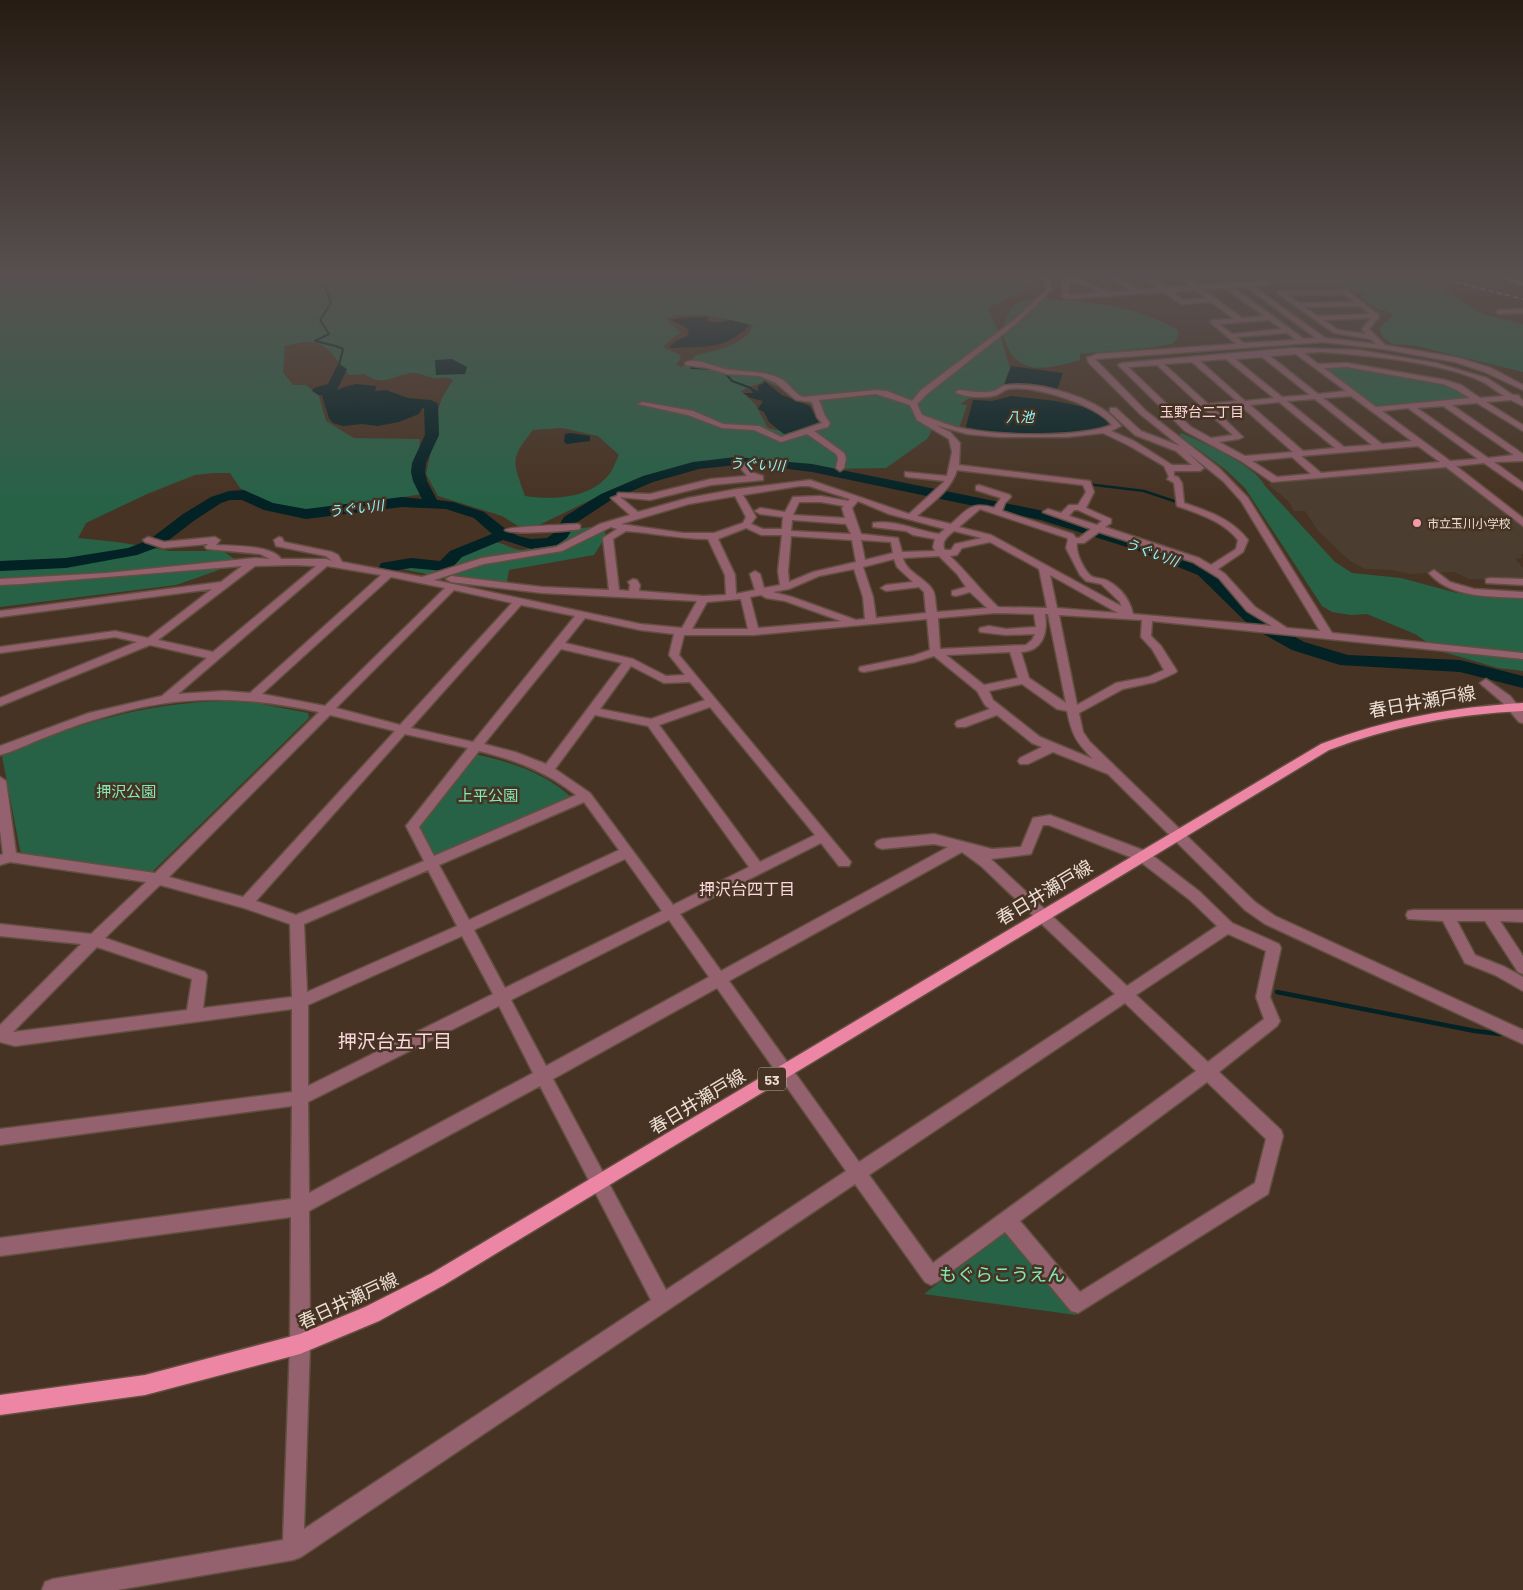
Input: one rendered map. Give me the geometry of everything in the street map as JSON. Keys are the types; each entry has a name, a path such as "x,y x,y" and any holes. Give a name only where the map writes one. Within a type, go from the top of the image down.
{"main road":[{"name":"春日井瀬戸線","path":"0,1405 146,1385 300,1344 372,1314 438,1279 1325,746 1361,732 1397,722 1438,715 1520,711"}],"street":[{"path":"913,404 924,392 975,352"},
{"path":"1146,352 1091,358 1141,412 1183,448 1217,470 1245,500 1328,635"},
{"path":"1283,352 1122,365 1188,429 1244,459 1276,480 1523,457"},
{"path":"1299,352 1448,464 1523,523"},
{"path":"1353,352 1436,365 1466,373 1484,380 1523,404"},
{"path":"1410,352 1471,364 1506,378 1523,388"},
{"path":"1263,354 1379,446"},
{"path":"1383,371 1384,356"},
{"path":"1228,357 1342,450"},
{"path":"1193,359 1244,403 1319,476"},
{"path":"1158,362 1239,437 1209,441"},
{"path":"689,363 727,372 762,374 778,380 800,398 815,400 833,395 876,392 884,393 913,404 920,417 951,436 956,443 957,452 951,479 936,495 909,517 903,528"},
{"path":"1317,366 1346,365 1445,382 1458,387 1523,430"},
{"path":"920,417 950,428 980,434 1054,435 1105,431 1118,426 1116,422 1095,407 1082,400 1060,394 1006,387 993,393 959,392"},
{"path":"1015,393 1095,407"},
{"path":"1168,410 1354,393"},
{"path":"1060,394 1084,396 1098,401 1109,407 1138,433 1183,448 1200,468 1170,468"},
{"path":"1375,409 1523,397"},
{"path":"642,404 690,413 722,426 756,428 781,440 825,426 826,423 821,417 815,400"},
{"path":"1444,403 1523,457"},
{"path":"1410,406 1523,487"},
{"path":"808,431 840,453 842,458 840,468"},
{"path":"1105,431 1131,443 1168,465 1172,481 1175,480 1178,483 1180,504 1221,521 1243,540 1240,550 1212,569"},
{"path":"1244,459 1419,442"},
{"path":"742,466 748,474 759,478"},
{"path":"954,468 982,469 1086,483 1090,492 1081,508"},
{"path":"908,474 951,479"},
{"path":"646,514 636,515 618,497 650,497 679,488 719,481 759,478 810,483 853,501 992,539 1131,615"},
{"path":"719,481 726,494"},
{"path":"424,580 482,561 559,549 591,531 688,501 799,483"},
{"path":"979,488 1007,497 1000,506"},
{"path":"613,524 624,528 659,531 683,536 715,536 746,525 751,517 737,492"},
{"path":"785,587 782,572 788,516 798,498 853,501"},
{"path":"853,501 847,508 857,537 859,564 868,597 871,622"},
{"path":"995,610 972,588 961,572 941,553 938,547 942,537 979,507 1067,534 1073,540 1081,541 1108,521 1102,516 1086,512 1081,508 1072,508 1063,517"},
{"path":"760,511 788,516 850,521"},
{"path":"1048,512 1180,555 1212,569 1222,576 1251,609 1278,624 1284,630"},
{"path":"746,525 761,532 894,540 900,565 930,591 928,602 932,616 933,644 936,652 982,690 989,702 998,710 1036,740 1050,748 1113,771"},
{"path":"876,525 903,528 916,533 942,537"},
{"path":"510,530 523,531 556,527 577,527"},
{"path":"614,593 608,538 624,528"},
{"path":"715,536 714,541 730,575 731,598"},
{"path":"436,576 542,590 703,599 731,598 785,587 816,574 897,555 954,553 958,546 992,539"},
{"path":"148,540 163,545 215,540 210,548 262,551 269,556 275,557 277,560"},
{"path":"166,698 214,656 332,562 335,557 329,554 278,544 280,540"},
{"path":"1073,540 1071,548 1083,573 1090,578 1104,582 1125,601 1131,615"},
{"path":"0,582 138,573 255,561 332,562 640,627 683,632 754,632 995,610 1052,611 1131,615 1248,626 1523,656"},
{"path":"0,702 152,640 255,561"},
{"path":"1044,568 1077,732 1086,745 1250,906 1270,920 1523,1037"},
{"path":"253,696 389,573"},
{"path":"1434,573 1446,584 1473,592 1523,596"},
{"path":"754,632 752,594 756,574"},
{"path":"1490,581 1523,582"},
{"path":"633,582 635,585 634,594"},
{"path":"886,588 923,584"},
{"path":"0,614 226,585"},
{"path":"452,587 0,1035 15,1039 300,1002 466,928 627,852"},
{"path":"956,593 972,588"},
{"path":"752,594 779,595 798,601 825,614 857,623"},
{"path":"703,599 683,632 674,655 844,862"},
{"path":"246,904 519,601"},
{"path":"864,669 915,659 936,652 1015,649 1034,646 1039,638 1042,625 1039,611"},
{"path":"582,615 412,826 662,1302"},
{"path":"1015,649 1024,680 1061,706 1077,710 1120,686 1150,680 1171,671 1163,662 1152,640 1146,637 1147,617"},
{"path":"984,630 1006,632 1041,630"},
{"path":"0,650 115,634 152,640 214,656"},
{"path":"559,645 629,661 664,680 693,678"},
{"path":"548,770 629,661"},
{"path":"982,690 1024,680"},
{"path":"1486,683 1520,711"},
{"path":"0,751 87,717 122,707 166,698 253,696 327,711 517,756 548,770 586,796 931,1276 1207,1072 1272,1021 1263,997 1274,948 1227,927 1195,896 1143,856 1050,820 1038,821 1026,851 992,854 934,839 882,844"},
{"path":"593,711 652,723 712,702"},
{"path":"961,724 998,710"},
{"path":"652,723 758,869"},
{"path":"1024,761 1050,748"},
{"path":"0,781 5,858 158,879 298,921 586,796"},
{"path":"0,1136 300,1098 822,837"},
{"path":"962,846 986,862 1275,1136 1262,1188 1078,1304 1007,1220"},
{"path":"0,1247 299,1206 542,1076 962,846"},
{"path":"1413,915 1523,916"},
{"path":"1447,916 1470,959 1500,971 1523,985"},
{"path":"1489,916 1523,968"},
{"path":"293,1549 300,1344 300,1002 298,921"},
{"path":"53,1590 78,1588 293,1549 1227,927"},
{"path":"2,933 94,940 200,976 194,1017"}],"shaded area":[{"name":"市立玉川小学校","path":"1443,466 1523,525 1523,554 1521,554 1522,558 1515,559 1523,568 1523,581 1469,579 1455,572 1411,574 1392,570 1365,569 1350,561 1318,531 1305,511 1294,511 1289,502 1268,484"}],"green space":[{"path":"0,352 285,352 283,372 293,385 306,385 319,396 326,421 354,438 420,439 419,456 413,473 423,494 319,510 297,511 273,507 240,488 230,473 214,473 195,475 147,494 86,523 78,538 171,551 223,551 236,560 216,571 176,585 0,607"},
{"path":"331,352 675,352 679,354 681,358 676,365 681,367 692,362 694,356 710,352 1005,352 1010,368 1002,389 968,399 960,404 967,405 959,428 937,421 927,439 886,468 830,469 770,461 723,460 674,469 631,483 607,492 535,527 518,526 502,516 438,496 426,474 436,428 437,413 442,398 453,380 414,373 384,380 378,380 365,374 349,375","holes":["764,380 808,403 822,413 824,424 789,433 768,428 755,404 741,391","562,428 598,436 619,455 611,471 602,482 582,493 548,498 525,496 516,468 517,455 520,448 533,430"]},
{"path":"1100,352 1080,354 1080,360 1044,368 1027,366 1019,362 1011,353"},
{"path":"1442,352 1523,352 1523,372"},
{"path":"1345,366 1449,385 1472,398 1375,406 1323,368"},
{"path":"1181,433 1228,455 1251,470 1335,562 1352,573 1401,578 1457,593 1523,599 1523,671 1498,668 1440,651 1415,634 1367,614 1351,615 1332,612 1322,606 1245,488 1226,470 1180,436"},
{"path":"597,526 604,529 606,536 594,555 509,570 506,587 497,588 397,568 403,563 440,563 492,541 518,550 527,549 558,533"},
{"name":"押沢公園","path":"227,701 256,703 308,713 309,718 152,872 22,853 2,756 58,734 112,717 167,706"},
{"name":"上平公園","path":"474,754 526,769 550,781 572,798 438,856 434,855 417,825"},
{"name":"もぐらこうえん","path":"1003,1234 1010,1236 1076,1315 924,1294"}],"water":[{"path":"452,359 467,367 465,374 436,375 435,360"},
{"path":"1011,366 1063,373 1056,392 1004,385"},
{"path":"764,381 782,395 810,406 820,424 785,435 769,422 764,412 758,409 763,401 751,398 743,393 753,393 749,387 758,391 758,386 764,383"},
{"path":"356,384 376,386 375,391 386,390 408,398 427,400 419,414 399,422 378,426 362,424 343,426 333,423 329,418 322,396"},
{"name":"八池","path":"1012,396 1066,403 1080,407 1093,411 1110,426 1091,431 1023,434 965,430 973,400 992,401"},
{"path":"565,434 590,436 590,441 566,444 564,441"}],"waterway":[{"path":"341,369 339,365 342,352"},
{"path":"691,368 713,369 726,374 732,381 751,388"},
{"path":"341,369 333,387 319,391 360,397"},
{"path":"397,402 431,404 432,435 419,463 418,472 420,481 430,498 428,503"},
{"name":"うぐい川","path":"504,534 512,539 531,544 551,542 561,535 570,520 606,497 648,479 698,465 736,461 812,468 1044,516 1142,547 1204,571 1257,623 1298,646 1347,661 1460,666 1523,682"},
{"path":"1087,484 1144,491 1177,502 1177,498"},
{"name":"うぐい川","path":"0,566 66,563 131,552 155,543 189,517 216,500 229,496 244,495 269,507 306,514 402,502 448,505 479,515 504,534"},
{"path":"387,567 411,563 444,566 456,554 504,534"},
{"path":"1210,575 1216,573 1222,565"},
{"path":"1277,992 1475,1031 1500,1034"}],"place":[{"name":"市立玉川小学校","path":"1417,523"}],"district":[{"name":"玉野台二丁目","path":"1202,411"},
{"name":"押沢台四丁目","path":"747,888"},
{"name":"押沢台五丁目","path":"395,1040"}]}
